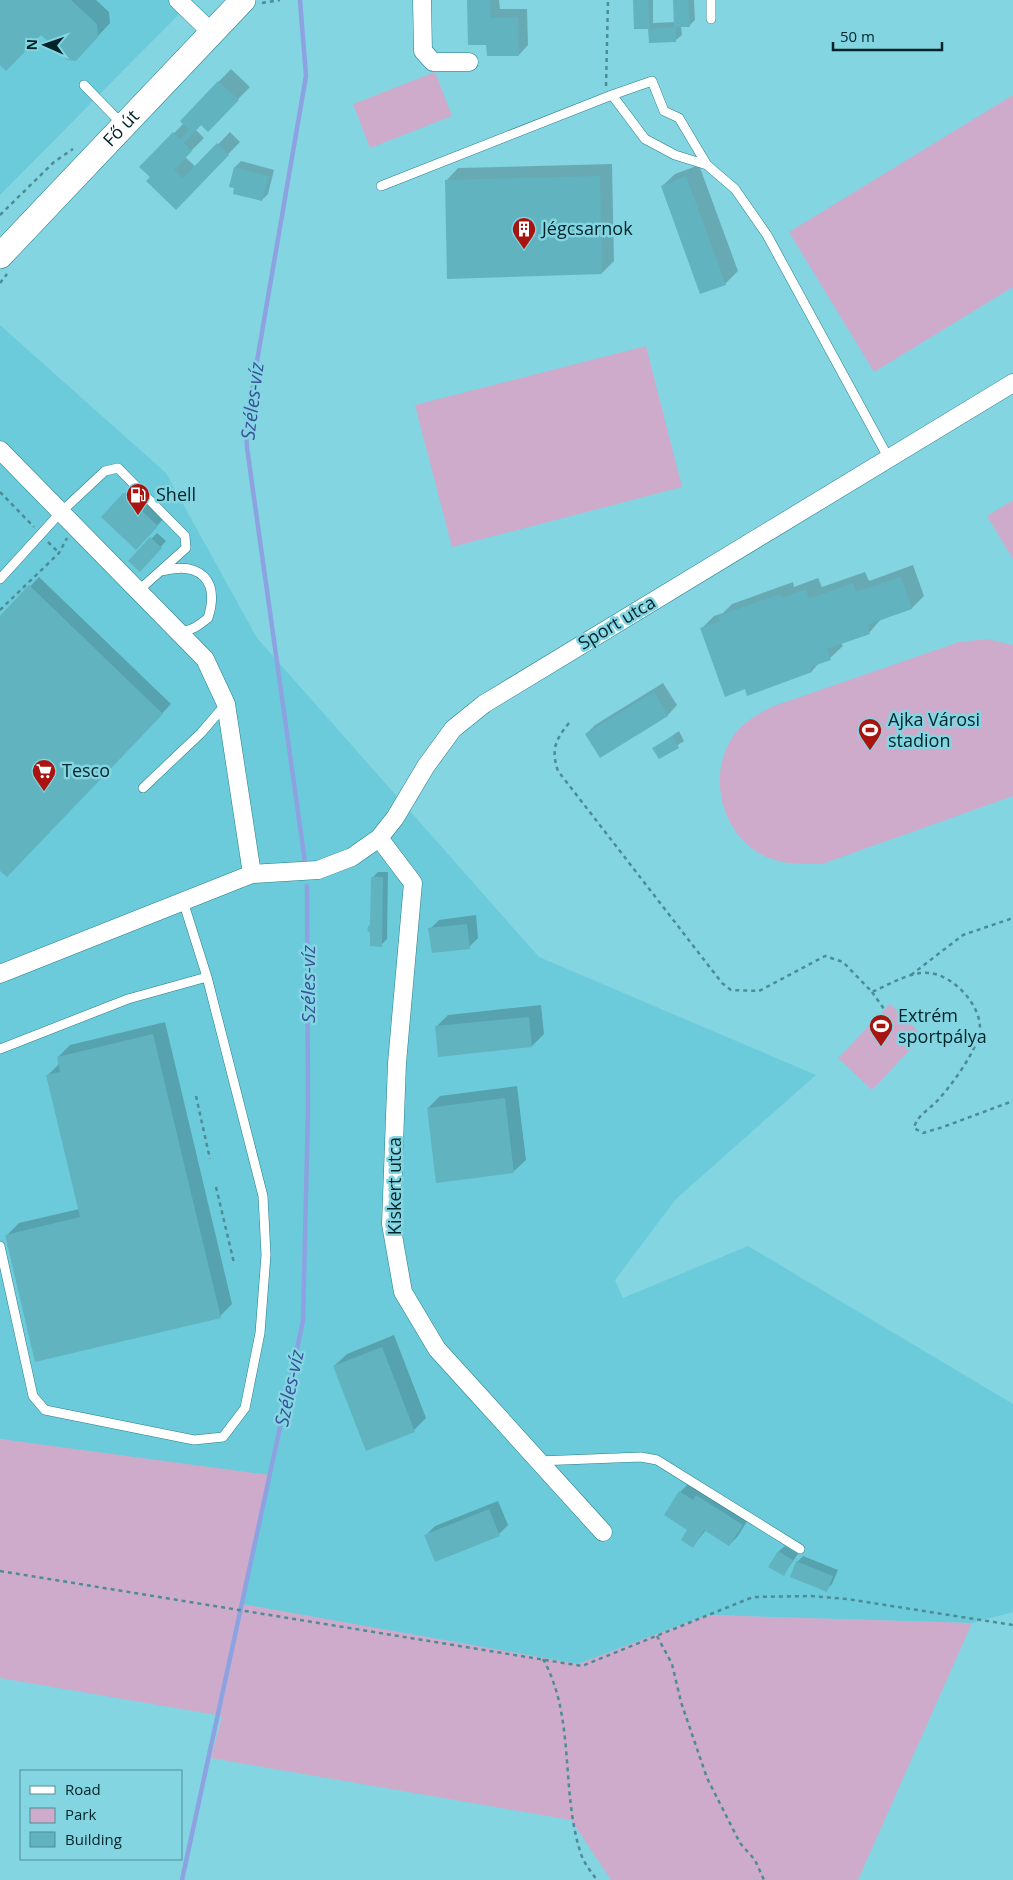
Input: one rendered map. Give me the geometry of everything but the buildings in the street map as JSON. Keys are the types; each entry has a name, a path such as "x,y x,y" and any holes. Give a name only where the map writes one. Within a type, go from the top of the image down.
{"main road":[{"name":"Fő út","path":"4,247 243,0"}],"street":[{"path":"178,0 212,33"},
{"path":"422,0 422,50 433,62 469,62"},
{"name":"Sport utca","path":"0,974 252,874 318,870 352,858 379,838 395,818 426,766 453,729 484,704 888,457 1013,383"},
{"path":"0,450 205,659 226,704 252,874"},
{"name":"Kiskert utca","path":"379,838 413,883 397,1063 391,1224 403,1292 437,1349 602,1532"}],"lane":[{"path":"711,0 711,19"},
{"path":"381,186 652,81 664,111 679,118 707,165 734,189 767,235 888,457"},
{"path":"84,85 124,125"},
{"path":"609,97 645,139 675,155 707,165"},
{"path":"0,579 41,535 67,518 105,471 118,468 185,536 186,548 138,591"},
{"path":"160,572 184,567 196,571 207,580 213,594 208,618 195,627 184,631 176,629"},
{"path":"143,788 201,733 226,704"},
{"path":"0,1246 33,1396 45,1410 194,1440 223,1437 245,1408 260,1333 266,1255 263,1196 207,977 183,900"},
{"path":"0,1049 128,999 207,977"},
{"path":"538,1460 641,1457 657,1460 800,1549"}],"path":[{"path":"608,0 609,97"},
{"path":"0,492 59,554"},
{"path":"0,610 59,554 67,518"},
{"path":"568,723 558,736 553,756 558,771 722,983 731,990 759,991 825,956 843,962 872,992 884,1009"},
{"path":"910,976 963,935 1013,918"},
{"path":"872,992 910,976 930,973 948,980 966,994 978,1016 979,1035 968,1060 939,1100 916,1120 914,1128 923,1133 943,1128 1013,1101"},
{"path":"196,1096 210,1160"},
{"path":"216,1187 234,1263"},
{"path":"0,1570 582,1666 753,1597 811,1596 847,1599 1013,1625"},
{"path":"657,1636 672,1664 681,1702 707,1778 740,1843 755,1860 764,1880"},
{"path":"543,1659 557,1694 564,1738 572,1822 582,1856 596,1880"}],"shaded area":[{"path":"0,0 193,0 0,195"},
{"path":"0,325 166,473 257,638 539,957 816,1075 676,1199 615,1280 623,1298 748,1246 1013,1404 1013,1612 972,1623 707,1615 578,1664 241,1604 35,1444 0,1439"}],"green space":[{"path":"435,72 452,116 370,148 353,104"},
{"path":"1013,95 1013,287 874,372 789,232"},
{"path":"646,346 682,487 452,547 415,405"},
{"path":"1013,500 1013,559 987,516"},
{"name":"Ajka Városi stadion","path":"987,639 1013,645 1013,796 822,864 795,864 775,860 753,849 740,837 730,823 724,806 720,789 720,771 724,754 732,738 745,724 771,707 959,642"},
{"name":"Extrém sportpálya","path":"890,1004 923,1036 872,1090 838,1058"},
{"path":"0,1439 270,1475 242,1604 578,1664 707,1615 972,1623 858,1880 611,1880 571,1820 211,1758 222,1716 0,1678"}],"waterway":[{"name":"Széles-víz","path":"300,0 306,76 246,425 247,448 305,862"},
{"name":"Széles-víz","path":"182,1880 303,1321 308,1111 307,886"}],"place":[{"name":"Jégcsarnok","path":"524,250"},
{"name":"Shell","path":"138,516"},
{"name":"Ajka Városi stadion","path":"870,751"},
{"name":"Tesco","path":"44,792"},
{"name":"Extrém sportpálya","path":"881,1047"}]}
